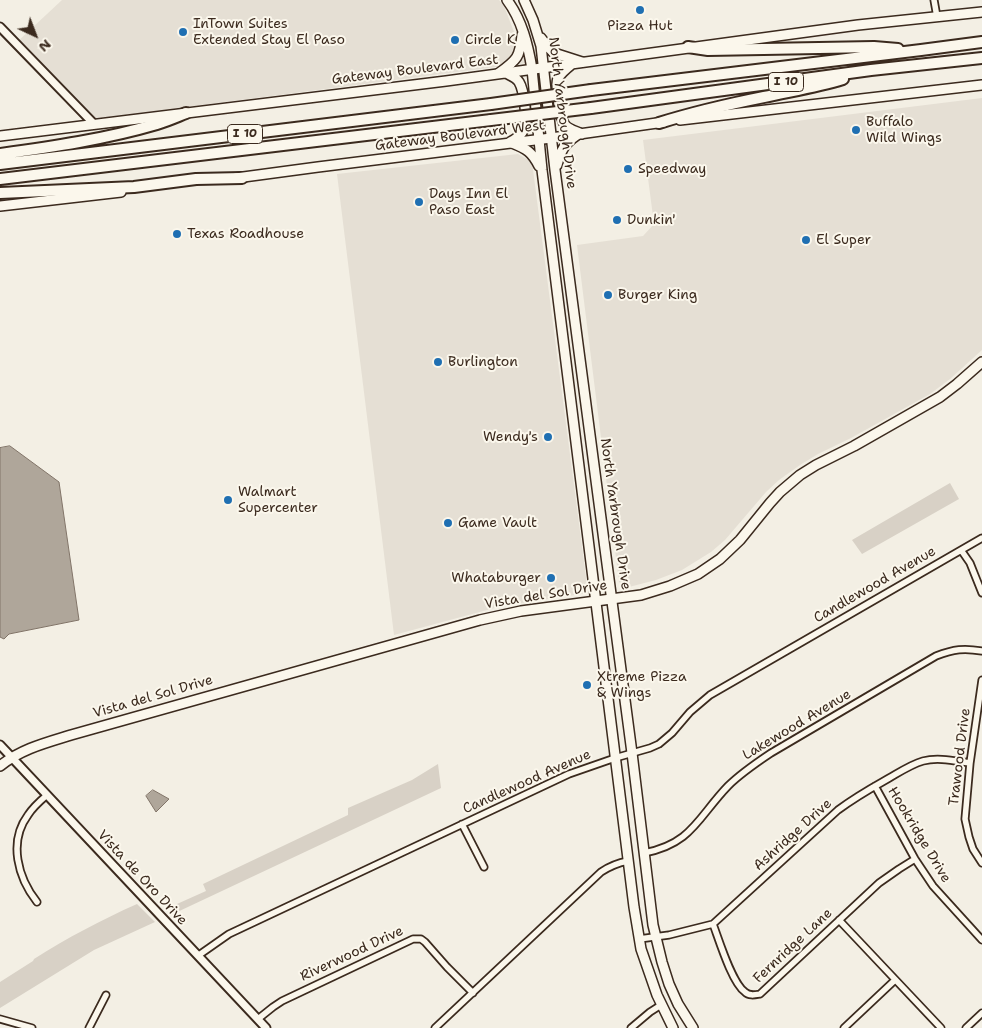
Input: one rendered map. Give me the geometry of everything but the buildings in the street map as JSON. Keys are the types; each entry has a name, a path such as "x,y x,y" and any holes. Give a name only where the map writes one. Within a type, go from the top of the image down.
{"highway":[{"name":"I 10","path":"0,164 982,42"},
{"path":"688,47 708,50 874,47 921,50"},
{"name":"I 10","path":"0,179 591,108 871,70 982,58"},
{"path":"659,123 696,112 821,86 871,70"},
{"path":"0,154 114,135 157,124 186,113"},
{"path":"0,193 134,187 196,179 242,178"}],"main road":[{"name":"North Yarbrough Drive","path":"507,0 523,29 530,53 564,350 639,939 661,1005 673,1028"},
{"name":"North Yarbrough Drive","path":"524,0 538,34 544,67 555,170 653,926 669,984 682,1011 693,1028"},
{"name":"Gateway Boulevard East","path":"0,136 572,64 858,25 982,12"},
{"path":"510,144 524,131 526,124 522,90 515,78 502,73 518,57 521,50 523,29"},
{"path":"538,34 554,54 582,62"},
{"path":"555,170 563,147 580,134 570,129 562,119 557,84 559,77 572,64"},
{"name":"Gateway Boulevard West","path":"0,206 242,178 659,123 982,85"},
{"path":"510,144 524,148 531,153 542,170"},
{"path":"564,350 579,348"},
{"name":"Vista del Sol Drive","path":"0,766 11,757 33,747 71,735 480,620 521,611 641,595 670,586 711,566 740,540 770,503 800,475 940,397 982,362"}],"street":[{"path":"934,0 937,17"},
{"path":"0,27 94,124"},
{"name":"Candlewood Avenue","path":"198,955 228,934 569,774 659,744 676,729 694,708 710,695 982,538"},
{"path":"961,550 973,571 982,593"},
{"name":"Lakewood Avenue","path":"644,854 658,851 685,836 734,780 771,753 936,656 958,649 982,651"},
{"name":"Trawood Drive","path":"982,680 981,701 970,763 965,819 973,849 982,863"},
{"name":"Vista de Oro Drive","path":"0,745 266,1028"},
{"name":"Ashridge Drive","path":"639,939 713,924 823,822 854,798 906,768 924,761 947,760 970,763"},
{"name":"Hookridge Drive","path":"875,786 915,859 933,886 982,940"},
{"path":"37,902 25,884 20,868 17,858 18,840 20,829 27,816 47,795"},
{"path":"462,824 484,867"},
{"name":"Fernridge Lane","path":"713,924 737,982 744,992 754,996 760,994 771,984 879,882 915,859"},
{"path":"435,1028 601,872 617,863 628,861"},
{"path":"839,920 941,1028"},
{"name":"Riverwood Drive","path":"258,1019 282,1001 413,939 421,939 425,942 473,993"},
{"path":"844,1028 895,980"},
{"path":"89,1028 106,995"},
{"path":"631,1028 661,1005"},
{"path":"966,1028 982,1013"},
{"path":"0,1019 32,1028"}],"shaded area":[{"path":"62,0 499,0 504,6 526,63 94,119 17,42"},
{"path":"982,98 982,350 930,394 818,454 779,480 766,492 725,540 711,552 682,570 656,580 629,587 619,582 577,245 643,236 654,224 643,140"},
{"path":"518,154 532,162 588,593 502,606 394,635 337,174"},
{"path":"10,446 59,482 79,620 9,634 4,639 0,637 0,448"},
{"path":"950,483 959,499 862,554 852,540"},
{"path":"438,764 441,788 173,914 168,908 206,891 203,884 348,815 348,808 412,780"},
{"path":"153,790 169,799 156,812 146,796"},
{"path":"137,904 155,922 94,950 0,1008 0,982 72,937"}],"place":[{"name":"Pizza Hut","path":"640,10"},
{"name":"InTown Suites Extended Stay El Paso","path":"183,32"},
{"name":"Circle K","path":"455,40"},
{"name":"Buffalo Wild Wings","path":"856,130"},
{"name":"Speedway","path":"628,169"},
{"name":"Days Inn El Paso East","path":"419,202"},
{"name":"Dunkin'","path":"617,220"},
{"name":"Texas Roadhouse","path":"177,234"},
{"name":"El Super","path":"806,240"},
{"name":"Burger King","path":"608,295"},
{"name":"Burlington","path":"438,362"},
{"name":"Wendy's","path":"548,437"},
{"name":"Walmart Supercenter","path":"228,500"},
{"name":"Game Vault","path":"448,523"},
{"name":"Whataburger","path":"551,578"},
{"name":"Xtreme Pizza & Wings","path":"587,685"}]}
